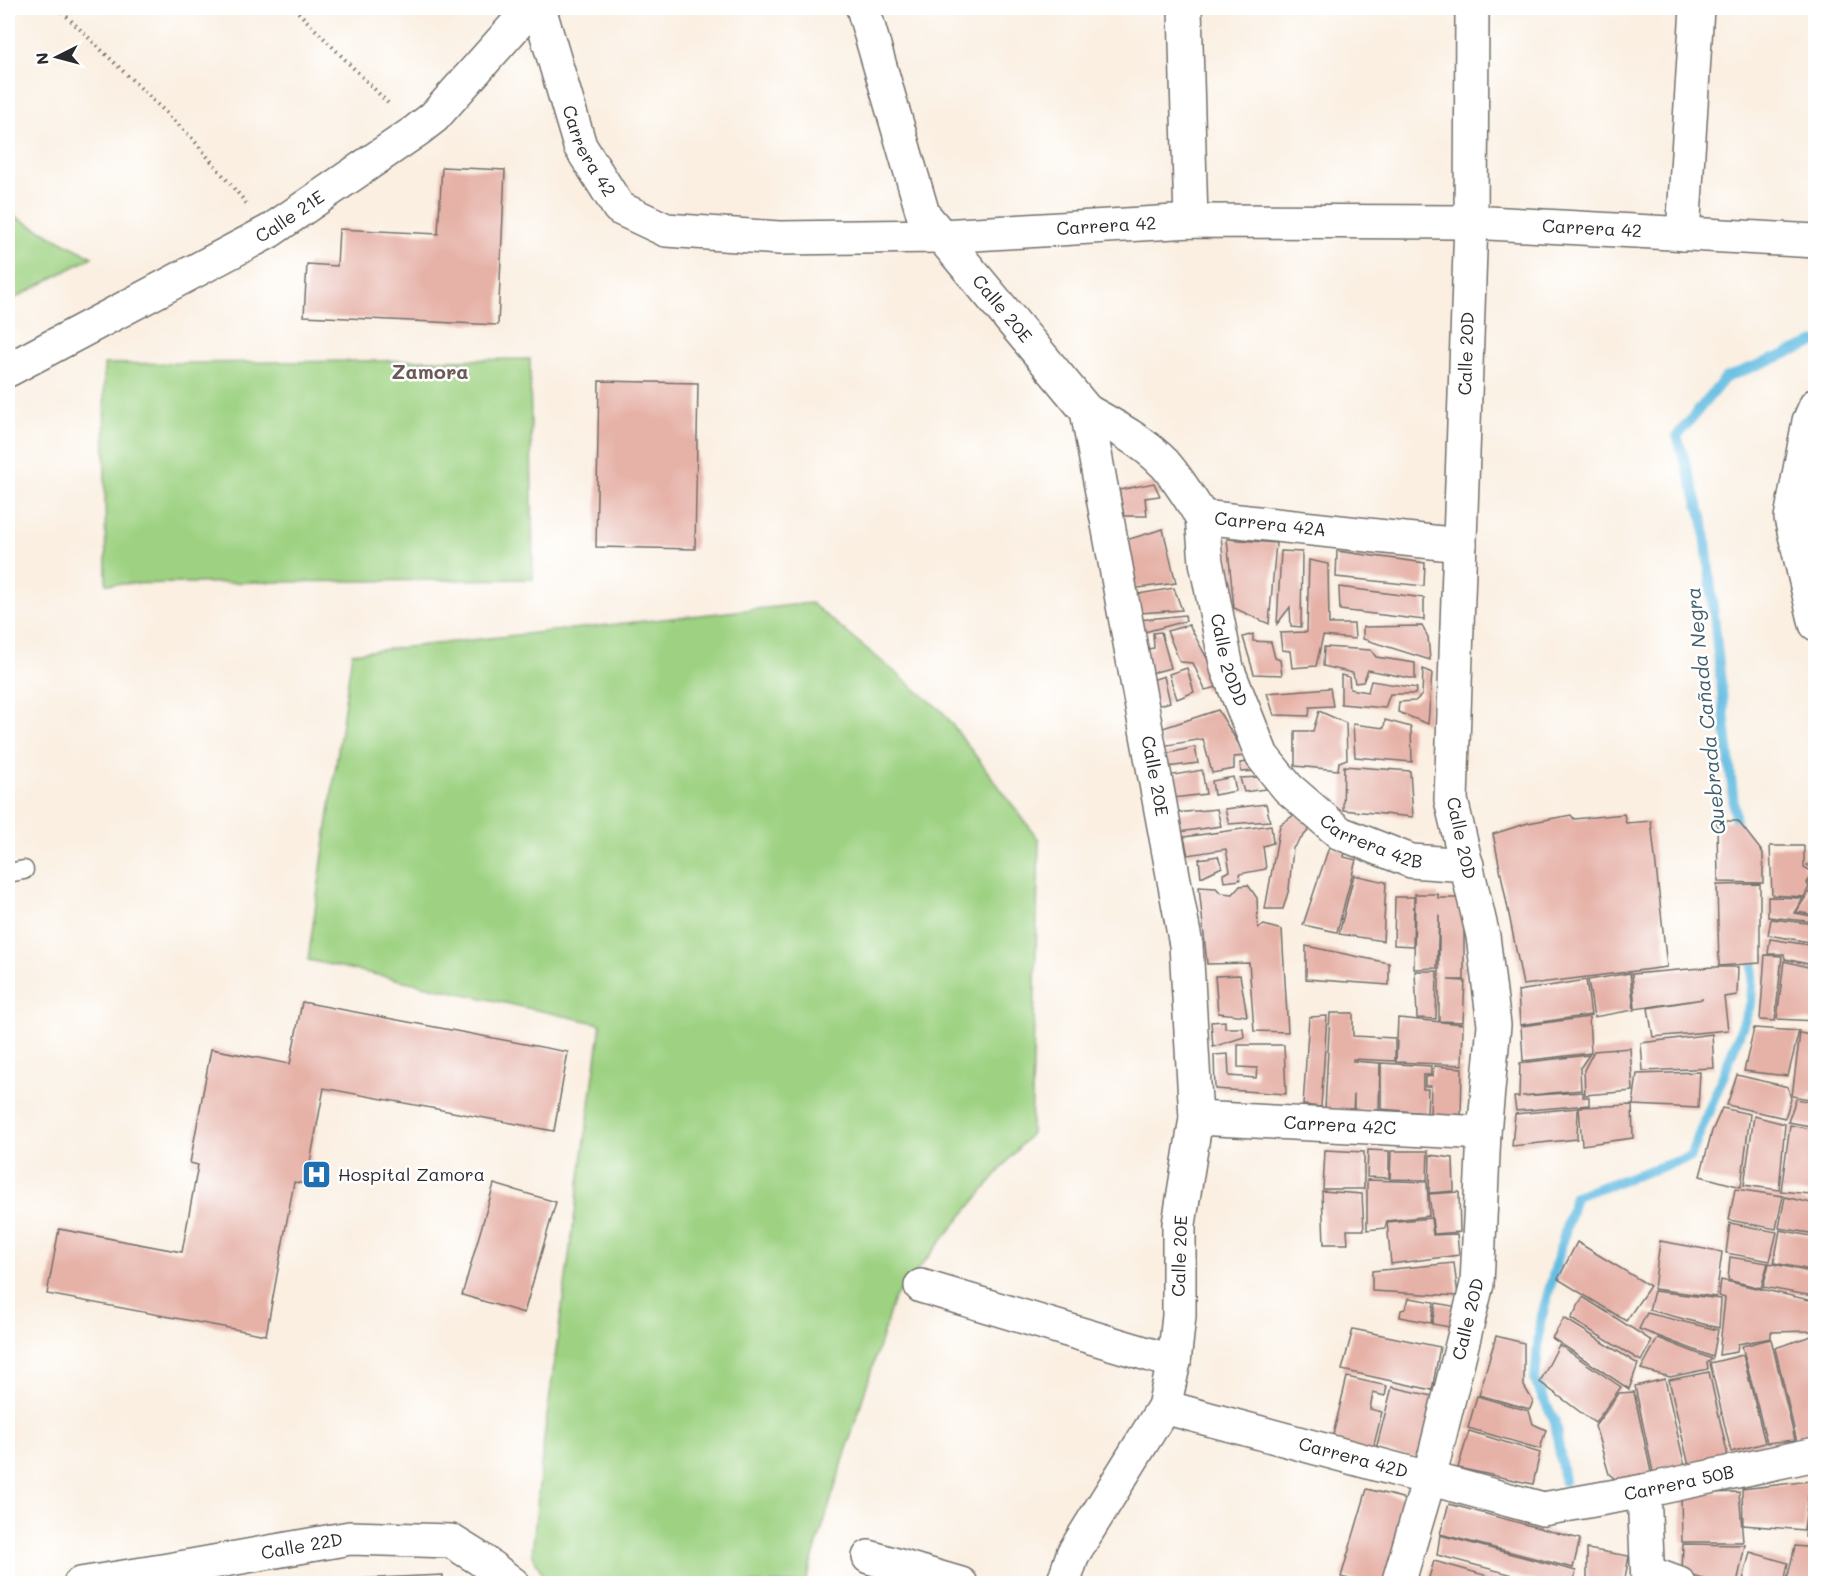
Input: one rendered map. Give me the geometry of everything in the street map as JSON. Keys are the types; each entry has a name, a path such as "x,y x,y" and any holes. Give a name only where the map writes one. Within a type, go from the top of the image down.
{"street":[{"name":"Calle 21E","path":"8,370 270,231 416,131 434,117 531,8"},
{"name":"Carrera 42","path":"539,8 580,146 620,208 666,230 778,238 941,236 1191,221 1471,222 1815,241"},
{"name":"Calle 20E","path":"863,8 923,214 1087,411 1186,945 1197,1118 1179,1224 1179,1316 1174,1362 1164,1407 1074,1554 1063,1584"},
{"path":"1185,8 1191,221"},
{"name":"Calle 20D","path":"1398,1584 1430,1479 1478,1284 1484,1133 1494,1025 1483,936 1450,800 1471,222 1472,8"},
{"path":"1683,234 1697,8"},
{"path":"1815,405 1809,421 1791,518 1815,624"},
{"name":"Carrera 42A","path":"1087,411 1124,433 1164,463 1202,518 1460,545"},
{"name":"Calle 20DD","path":"1202,518 1206,562 1227,668 1262,756 1288,788"},
{"name":"Carrera 42B","path":"1288,788 1340,833 1411,861 1467,865"},
{"name":"Carrera 42C","path":"1197,1118 1484,1133"},
{"path":"921,1286 1174,1362"},
{"name":"Carrera 42D","path":"1164,1407 1543,1509"},
{"name":"Carrera 50B","path":"1543,1509 1644,1491 1815,1454"},
{"path":"1644,1491 1648,1578 1679,1584"},
{"name":"Calle 22D","path":"80,1584 350,1538 451,1541 513,1584"},
{"path":"869,1557 961,1584"}],"path":[{"path":"58,8 191,137 270,231"},
{"path":"294,8 416,131"}],"green space":[{"path":"8,213 92,257 8,302"},
{"path":"530,359 533,579 106,584 104,364"},
{"path":"811,603 942,711 1039,840 1031,1133 894,1298 805,1583 547,1583 532,1554 544,1438 601,1024 308,960 352,653"}],"building":[{"path":"442,167 505,170 498,325 304,316 307,264 337,266 339,229 438,234"},
{"path":"599,381 698,383 695,549 596,547"},
{"path":"1154,483 1160,496 1145,498 1147,516 1124,516 1119,490"},
{"path":"1163,529 1176,583 1131,589 1126,540"},
{"path":"1227,539 1276,543 1269,624 1234,608"},
{"path":"1281,551 1302,552 1301,627 1291,626 1290,607 1277,624"},
{"path":"1337,551 1425,563 1424,586 1336,577"},
{"path":"1309,560 1328,564 1329,624 1354,624 1355,639 1323,636 1316,666 1292,668 1290,651 1282,650 1280,633 1307,632"},
{"path":"1339,587 1424,598 1424,620 1340,610"},
{"path":"1174,588 1182,610 1140,613 1138,594"},
{"path":"1185,615 1186,621 1141,633 1139,620"},
{"path":"1189,625 1222,686 1205,690 1193,663 1180,662 1167,631"},
{"path":"1422,626 1428,637 1430,660 1363,639 1363,627"},
{"path":"1161,632 1171,668 1147,674 1140,650 1154,648 1153,633"},
{"path":"1253,634 1253,641 1271,642 1275,658 1280,660 1282,675 1254,674 1243,637"},
{"path":"1324,647 1371,650 1376,657 1415,663 1415,679 1368,670 1363,682 1355,683 1353,673 1323,666"},
{"path":"1187,668 1194,692 1177,699 1169,674"},
{"path":"1423,669 1432,673 1428,724 1398,712 1399,702 1415,701 1422,695"},
{"path":"1341,675 1349,677 1350,689 1368,692 1371,681 1417,688 1415,694 1390,694 1385,708 1341,704"},
{"path":"1164,676 1170,702 1151,708 1146,682"},
{"path":"1330,688 1333,706 1310,707 1309,716 1274,715 1267,693"},
{"path":"1218,710 1246,756 1234,757 1234,769 1212,773 1203,739 1162,746 1160,729"},
{"path":"1319,711 1346,723 1347,759 1339,762 1338,770 1295,766 1295,731 1313,731"},
{"path":"1385,720 1411,727 1412,762 1355,757 1353,724 1384,728"},
{"path":"1195,747 1198,763 1167,767 1165,754"},
{"path":"1250,762 1256,771 1241,772 1240,763"},
{"path":"1344,766 1410,771 1413,817 1343,810"},
{"path":"1202,770 1206,794 1173,798 1168,776"},
{"path":"1233,777 1236,791 1214,795 1212,781"},
{"path":"1260,777 1266,789 1244,792 1240,778"},
{"path":"1266,804 1270,821 1229,824 1225,809"},
{"path":"1217,809 1221,826 1179,832 1175,813"},
{"path":"1297,813 1313,825 1293,848 1289,889 1283,909 1265,909 1280,825"},
{"path":"1624,814 1626,823 1651,821 1667,967 1523,985 1493,834 1528,823 1571,815 1574,819"},
{"path":"1717,821 1738,821 1763,853 1763,883 1718,882"},
{"path":"1271,825 1273,843 1263,846 1266,869 1239,874 1240,880 1224,882 1223,874 1230,871 1226,849 1188,855 1184,837"},
{"path":"1770,846 1804,846 1804,867 1813,872 1807,883 1809,887 1804,897 1772,895"},
{"path":"1329,847 1345,850 1344,857 1356,860 1337,932 1303,925"},
{"path":"1218,856 1222,867 1201,877 1199,859"},
{"path":"1816,857 1816,871 1807,865"},
{"path":"1816,873 1816,915 1796,912 1813,886 1809,883"},
{"path":"1354,875 1386,882 1383,941 1339,934"},
{"path":"1760,884 1760,963 1719,966 1717,885"},
{"path":"1248,885 1257,898 1258,928 1264,925 1282,930 1288,1032 1254,1031 1249,963 1207,964 1199,887 1216,888 1221,893 1233,894 1240,886"},
{"path":"1415,894 1438,894 1438,898 1464,898 1464,980 1448,980 1465,981 1463,1022 1439,1021 1439,914 1437,968 1414,969"},
{"path":"1395,897 1414,897 1413,946 1394,945"},
{"path":"1768,897 1803,898 1794,913 1816,917 1816,922 1768,917"},
{"path":"1771,919 1816,924 1816,943 1768,935"},
{"path":"1770,939 1816,946 1813,965 1785,959 1784,954 1768,954"},
{"path":"1306,946 1389,963 1389,985 1306,979"},
{"path":"1765,955 1782,956 1775,1021 1760,1020"},
{"path":"1784,961 1816,969 1816,1021 1777,1019"},
{"path":"1738,967 1737,995 1724,997 1728,1030 1653,1037 1648,1008 1703,999 1635,1009 1632,974"},
{"path":"1415,971 1437,971 1436,1019 1417,1018"},
{"path":"1630,973 1634,1010 1594,1017 1588,980"},
{"path":"1240,975 1247,1016 1218,1013 1215,976"},
{"path":"1586,980 1591,1015 1520,1025 1518,991"},
{"path":"302,1002 568,1052 554,1131 324,1088 306,1184 294,1182 266,1335 47,1294 59,1229 182,1252 198,1165 190,1163 211,1049 290,1064"},
{"path":"1330,1013 1353,1013 1353,1036 1395,1038 1395,1061 1353,1059 1353,1061 1380,1063 1379,1110 1354,1110 1354,1094 1353,1111 1325,1109"},
{"path":"1327,1016 1321,1107 1303,1105 1309,1017"},
{"path":"1589,1017 1591,1053 1523,1061 1521,1026"},
{"path":"1398,1018 1463,1024 1462,1065 1396,1062"},
{"path":"1225,1021 1225,1028 1243,1028 1244,1037 1213,1047 1211,1022"},
{"path":"1754,1028 1799,1031 1788,1076 1744,1071"},
{"path":"1800,1033 1816,1036 1816,1093 1811,1092 1808,1099 1792,1096"},
{"path":"1712,1034 1714,1068 1643,1071 1641,1043"},
{"path":"1238,1045 1284,1045 1286,1094 1215,1089 1214,1055 1228,1054 1229,1076 1256,1078 1257,1068 1238,1067"},
{"path":"1630,1048 1633,1091 1585,1095 1584,1070 1594,1051"},
{"path":"1589,1055 1580,1068 1581,1090 1522,1096 1583,1092 1583,1097 1589,1097 1589,1105 1516,1111 1514,1097 1519,1097 1520,1063"},
{"path":"1381,1063 1431,1066 1431,1075 1423,1075 1423,1089 1428,1089 1427,1113 1381,1109"},
{"path":"1434,1066 1462,1068 1461,1117 1430,1116 1431,1086 1425,1086 1425,1077 1433,1076"},
{"path":"1700,1072 1698,1108 1633,1105 1637,1074"},
{"path":"1737,1075 1788,1087 1791,1099 1785,1118 1727,1105"},
{"path":"1813,1095 1816,1095 1816,1127 1788,1122 1796,1099 1811,1102"},
{"path":"1632,1105 1633,1138 1582,1145 1579,1107"},
{"path":"1578,1108 1577,1139 1512,1146 1515,1114"},
{"path":"1722,1108 1750,1114 1741,1187 1700,1176 1712,1131"},
{"path":"1754,1116 1785,1124 1779,1190 1744,1185"},
{"path":"1790,1125 1815,1130 1809,1194 1781,1191"},
{"path":"1325,1150 1364,1152 1364,1189 1323,1189"},
{"path":"1368,1150 1389,1151 1389,1178 1367,1177"},
{"path":"1391,1151 1428,1151 1427,1180 1390,1179"},
{"path":"1430,1155 1453,1158 1454,1191 1429,1193"},
{"path":"1814,1167 1816,1167 1816,1196 1811,1195"},
{"path":"1367,1180 1427,1182 1429,1216 1387,1221 1385,1228 1367,1230"},
{"path":"494,1184 556,1202 524,1313 462,1295"},
{"path":"1735,1189 1783,1196 1776,1229 1729,1220"},
{"path":"1322,1191 1362,1194 1364,1230 1347,1230 1348,1244 1324,1244"},
{"path":"1459,1192 1460,1232 1434,1234 1429,1194"},
{"path":"1785,1197 1816,1204 1816,1234 1779,1228"},
{"path":"1431,1218 1433,1235 1457,1234 1459,1255 1391,1264 1387,1222"},
{"path":"1730,1223 1777,1232 1770,1261 1726,1253"},
{"path":"1780,1230 1816,1237 1816,1271 1774,1263"},
{"path":"1660,1241 1722,1252 1716,1297 1654,1289"},
{"path":"1577,1242 1650,1286 1626,1321 1558,1279"},
{"path":"1730,1257 1768,1263 1761,1288 1728,1280"},
{"path":"1454,1263 1458,1296 1372,1291 1372,1271"},
{"path":"1769,1263 1816,1273 1816,1287 1813,1296 1763,1287"},
{"path":"1721,1280 1814,1301 1812,1331 1771,1332 1771,1338 1738,1344 1737,1352 1719,1355 1725,1298 1719,1296"},
{"path":"1654,1291 1721,1299 1719,1328 1649,1310"},
{"path":"1583,1297 1652,1341 1641,1361 1571,1319"},
{"path":"1409,1298 1434,1302 1431,1323 1400,1317 1401,1310 1405,1309"},
{"path":"1436,1303 1458,1307 1455,1328 1432,1324"},
{"path":"1647,1313 1718,1330 1713,1357 1639,1329"},
{"path":"1564,1318 1638,1364 1629,1389 1552,1338"},
{"path":"1353,1329 1440,1347 1432,1390 1342,1370"},
{"path":"1814,1335 1816,1440 1797,1442 1775,1348"},
{"path":"1496,1336 1524,1343 1524,1386 1533,1401 1530,1409 1479,1395"},
{"path":"1658,1338 1712,1359 1707,1363 1708,1369 1670,1377 1641,1369"},
{"path":"1771,1339 1795,1440 1767,1443 1742,1346"},
{"path":"1559,1345 1621,1387 1595,1423 1540,1382"},
{"path":"1743,1355 1765,1443 1731,1452 1710,1363"},
{"path":"1709,1372 1728,1456 1689,1466 1669,1380"},
{"path":"1347,1377 1387,1386 1385,1396 1373,1393 1370,1409 1382,1412 1372,1453 1331,1443"},
{"path":"1665,1379 1686,1471 1654,1477 1635,1386"},
{"path":"1392,1387 1437,1397 1424,1460 1376,1449"},
{"path":"1634,1392 1652,1477 1620,1483 1609,1474 1595,1426 1619,1393"},
{"path":"1477,1396 1529,1411 1533,1424 1546,1430 1540,1449 1468,1428"},
{"path":"1469,1431 1540,1453 1533,1484 1458,1468"},
{"path":"1810,1481 1804,1530 1743,1525 1742,1489"},
{"path":"1811,1481 1816,1481 1816,1537 1805,1537"},
{"path":"1367,1489 1402,1498 1411,1511 1388,1584 1368,1584 1341,1577"},
{"path":"1739,1492 1743,1542 1682,1542 1681,1494"},
{"path":"1449,1504 1580,1539 1573,1568 1440,1534"},
{"path":"1440,1535 1576,1571 1573,1584 1547,1584 1437,1555"},
{"path":"1683,1544 1745,1545 1737,1584 1722,1584 1682,1573"},
{"path":"1795,1546 1816,1548 1816,1584 1786,1584"},
{"path":"1587,1549 1629,1556 1624,1584 1610,1584 1587,1579"},
{"path":"1750,1552 1788,1563 1784,1584 1742,1584"},
{"path":"1434,1561 1513,1583 1513,1584 1427,1584"},
{"path":"443,1575 443,1584 312,1584 312,1581"}],"waterway":[{"name":"Quebrada Cañada Negra","path":"1737,833 1704,523 1677,436 1725,378 1816,342"},
{"name":"Quebrada Cañada Negra","path":"1564,1481 1555,1422 1535,1381 1540,1323 1575,1196 1690,1157 1751,1003 1754,951"}],"place":[{"name":"Hospital Zamora","path":"317,1175"}],"district":[{"name":"Zamora","path":"430,372"}]}
